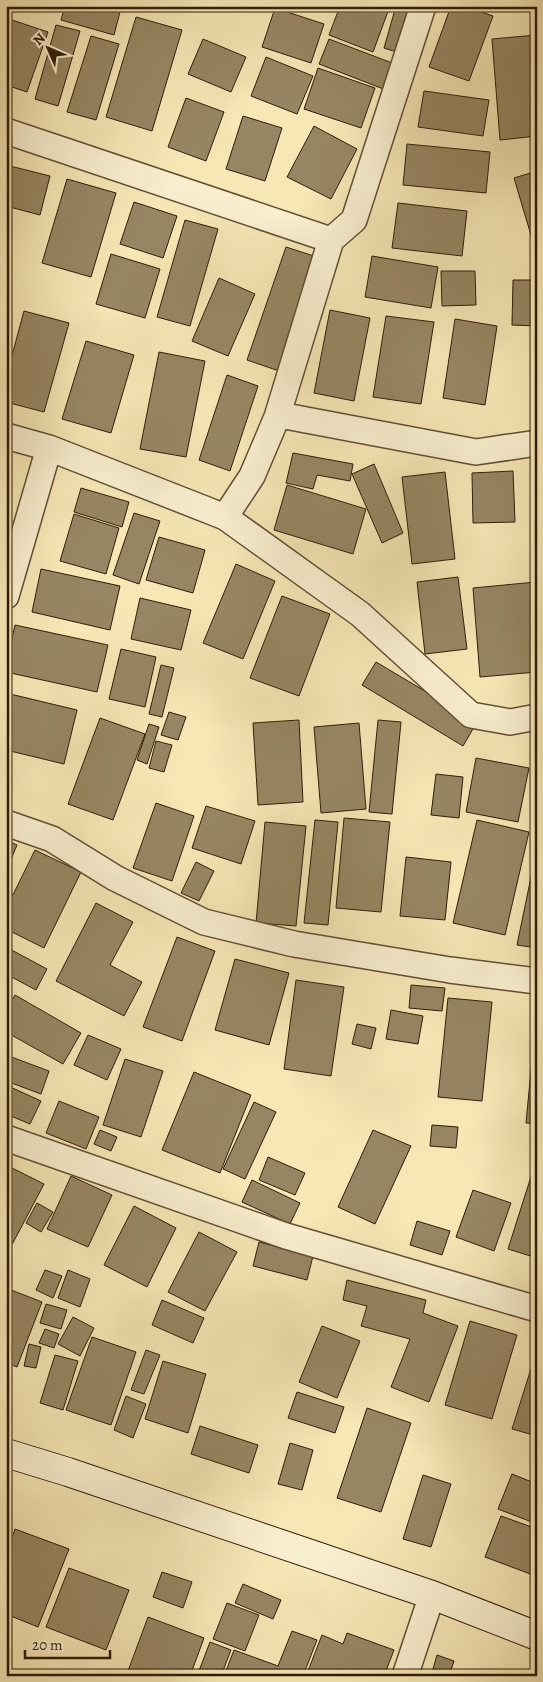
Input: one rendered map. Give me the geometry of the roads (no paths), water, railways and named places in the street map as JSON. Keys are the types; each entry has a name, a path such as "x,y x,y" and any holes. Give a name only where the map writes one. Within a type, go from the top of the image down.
{"main road":[{"path":"6,1453 432,1595 537,1636"}],"street":[{"path":"225,517 252,476 277,417 331,240 354,220 423,6"},
{"path":"6,131 331,240"},
{"path":"277,417 285,416 476,452 537,444"},
{"path":"6,436 49,448 225,517 360,614 471,715 510,722 537,717"},
{"path":"6,596 49,448"},
{"path":"6,823 52,839 115,878 204,922 294,944 450,970 537,982"},
{"path":"6,1138 286,1236 537,1308"},
{"path":"405,1676 432,1595"}]}
